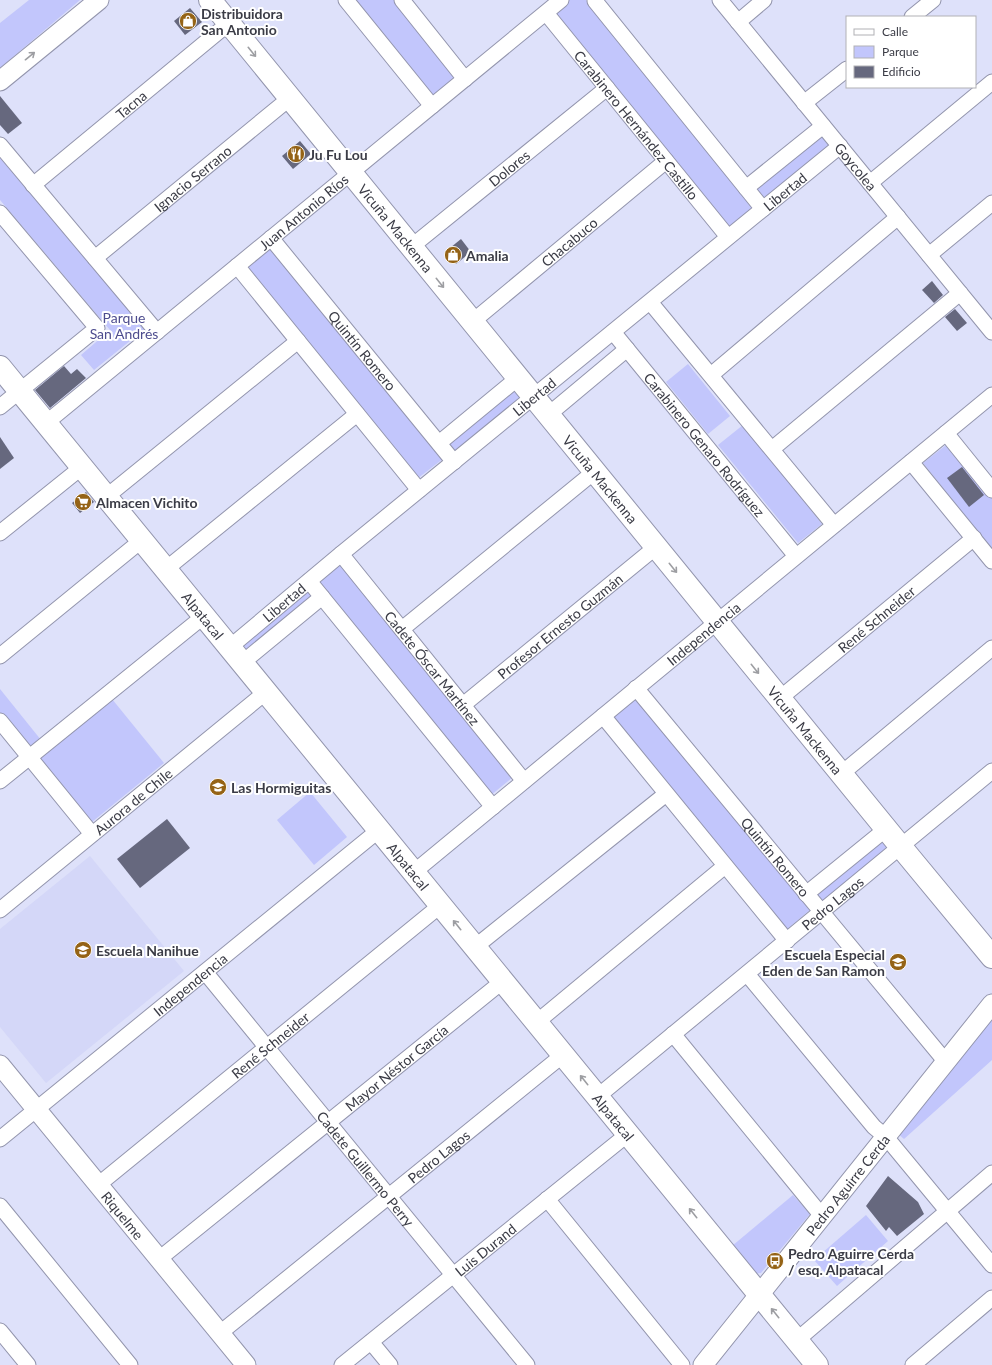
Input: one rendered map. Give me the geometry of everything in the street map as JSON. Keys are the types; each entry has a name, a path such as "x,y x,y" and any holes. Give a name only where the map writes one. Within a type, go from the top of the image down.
{"main road":[{"name":"Vicuña Mackenna","path":"210,0 779,699 992,957"},
{"name":"Alpatacal","path":"0,367 817,1365"}],"street":[{"path":"0,81 99,0"},
{"path":"346,0 432,106"},
{"name":"Juan Antonio Ríos","path":"46,423 561,0"},
{"name":"Goycolea","path":"720,0 992,331"},
{"path":"738,22 764,0"},
{"path":"913,16 933,0"},
{"path":"404,1 465,79"},
{"path":"596,1 763,209"},
{"name":"Carabinero Hernández Castillo","path":"546,13 728,237"},
{"name":"Tacna","path":"34,185 229,23"},
{"path":"804,103 846,70"},
{"path":"870,183 992,82"},
{"name":"Dolores","path":"412,247 607,88"},
{"name":"Ignacio Serrano","path":"95,258 290,98"},
{"name":"Libertad","path":"746,188 823,126"},
{"path":"0,145 157,332"},
{"name":"Libertad","path":"236,655 309,580 840,146"},
{"name":"Chacabuco","path":"472,322 666,161"},
{"path":"929,255 992,203"},
{"path":"0,213 97,328 0,407"},
{"path":"710,375 898,217"},
{"name":"Quintín Romero","path":"271,238 454,462"},
{"path":"237,266 419,490"},
{"path":"772,449 960,293"},
{"path":"650,302 834,525"},
{"name":"Carabinero Genaro Rodríguez","path":"613,332 796,556"},
{"path":"106,496 298,341"},
{"name":"Libertad","path":"548,415 627,349"},
{"name":"Libertad","path":"439,443 518,378"},
{"name":"Independencia","path":"414,872 992,395"},
{"path":"166,569 357,414"},
{"path":"946,433 992,490"},
{"path":"911,462 992,561"},
{"path":"0,533 82,467"},
{"path":"402,629 594,472"},
{"name":"René Schneider","path":"779,699 974,538"},
{"path":"0,656 142,540"},
{"name":"Profesor Ernesto Guzmán","path":"463,704 656,547"},
{"name":"Cadete Óscar Martínez","path":"341,554 524,781"},
{"path":"309,580 492,807"},
{"name":"Libertad","path":"236,655 322,597"},
{"path":"0,781 204,616"},
{"path":"841,774 992,648"},
{"name":"Quintín Romero","path":"636,688 946,1062"},
{"name":"Aurora de Chile","path":"0,910 266,692"},
{"path":"603,716 786,941"},
{"path":"0,721 92,834"},
{"name":"Pedro Lagos","path":"597,1096 901,847 989,779"},
{"path":"476,947 666,794"},
{"name":"Pedro Lagos","path":"806,894 886,829"},
{"name":"Independencia","path":"0,1139 379,830"},
{"path":"536,1022 725,866"},
{"name":"René Schneider","path":"98,1185 441,905"},
{"name":"Cadete Guillermo Perry","path":"205,972 527,1365"},
{"path":"747,974 874,1127 886,1136 992,1265"},
{"name":"Mayor Néstor García","path":"160,1259 503,981"},
{"name":"Pedro Aguirre Cerda","path":"708,1363 760,1294 992,1004"},
{"path":"673,1034 822,1216"},
{"name":"Pedro Lagos","path":"220,1333 563,1055"},
{"name":"Riquelme","path":"0,1064 246,1365"},
{"name":"Luis Durand","path":"342,1365 628,1134"},
{"path":"797,1340 992,1173"},
{"path":"547,1199 682,1365"},
{"path":"0,1206 130,1365"},
{"path":"913,1365 992,1298"},
{"path":"0,1331 28,1365"},
{"path":"371,1342 390,1365"}],"shaded area":[{"name":"Escuela Nanihue","path":"90,856 184,971 46,1083 0,1027 0,929"}],"green space":[{"path":"29,0 80,0 0,68 0,23"},
{"path":"353,0 397,0 458,75 432,96"},
{"path":"566,0 586,0 754,207 727,228 552,12"},
{"path":"821,131 833,147 764,202 751,186"},
{"name":"Parque San Andrés","path":"0,158 146,328 94,370 81,355 110,330 0,200"},
{"path":"269,244 444,458 417,479 243,265"},
{"path":"688,364 730,416 708,434 666,382"},
{"path":"515,386 525,399 455,456 445,444"},
{"path":"743,425 822,524 798,543 718,445"},
{"path":"950,442 992,494 992,550 923,463"},
{"path":"340,562 513,777 490,796 317,582"},
{"path":"307,587 316,597 246,656 237,645"},
{"path":"0,689 41,740 30,752 0,716"},
{"path":"638,697 811,909 785,931 613,717"},
{"path":"112,699 164,763 92,822 40,759"},
{"path":"310,792 347,837 314,865 277,820"},
{"path":"881,839 890,849 821,906 812,895"},
{"path":"992,1015 992,1060 904,1139 897,1133"},
{"path":"793,1195 810,1214 761,1273 753,1274 732,1246"},
{"path":"866,1215 888,1241 837,1286 814,1260"}],"building":[{"name":"Distribuidora San Antonio","path":"190,8 202,22 185,35 174,21"},
{"path":"0,96 22,123 8,134 0,125"},
{"path":"300,141 311,154 293,169 282,156"},
{"path":"461,239 471,252 456,264 445,252"},
{"path":"932,281 943,295 934,303 922,290"},
{"path":"955,309 967,323 957,331 945,317"},
{"path":"64,366 71,374 77,369 86,378 50,408 35,390"},
{"path":"0,437 14,458 0,469"},
{"path":"962,467 984,495 969,507 947,478"},
{"name":"Almacen Vichito","path":"86,492 94,502 80,513 72,503"},
{"path":"167,819 190,848 140,888 117,859"},
{"path":"888,1176 918,1202 924,1214 897,1236 889,1227 886,1231 866,1206"}],"place":[{"name":"Distribuidora San Antonio","path":"188,21"},
{"name":"Ju Fu Lou","path":"296,154"},
{"name":"Amalia","path":"453,255"},
{"name":"Almacen Vichito","path":"83,502"},
{"name":"Las Hormiguitas","path":"218,787"},
{"name":"Escuela Nanihue","path":"83,950"},
{"name":"Escuela Especial Eden de San Ramon","path":"898,962"},
{"name":"Pedro Aguirre Cerda / esq. Alpatacal","path":"775,1261"}]}
